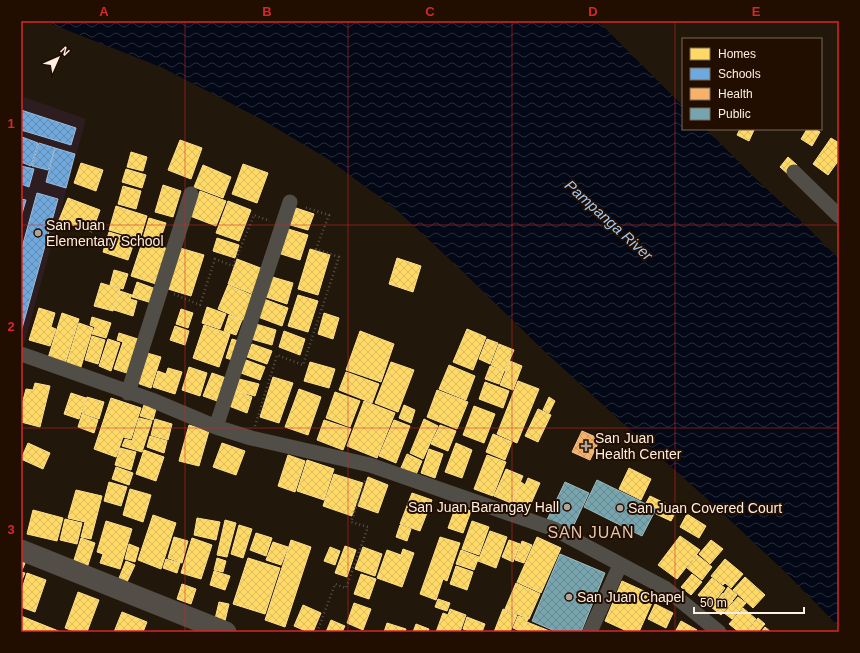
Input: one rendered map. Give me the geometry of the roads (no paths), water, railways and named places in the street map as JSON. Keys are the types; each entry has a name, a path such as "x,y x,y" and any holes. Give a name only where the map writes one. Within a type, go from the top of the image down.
{"street":[{"path":"794,172 839,216"},
{"path":"128,393 191,194"},
{"path":"216,427 290,202"},
{"path":"21,354 128,393 152,400 216,427 251,438 370,464 554,529 665,588 719,632"},
{"path":"21,550 226,632"},
{"path":"590,632 620,565"}],"water":[{"name":"Pampanga River","path":"44,21 598,21 682,105 682,130 707,130 839,259 839,627 786,573 716,507 543,350 398,211 328,159 259,118 163,68"}],"place":[{"name":"San Juan Elementary School","path":"38,233"},
{"name":"San Juan Health Center","path":"586,446"},
{"name":"San Juan Barangay Hall","path":"567,507"},
{"name":"San Juan Covered Court","path":"620,508"},
{"name":"San Juan Chapel","path":"569,597"}],"district":[{"name":"SAN JUAN","path":"591,532"}]}
